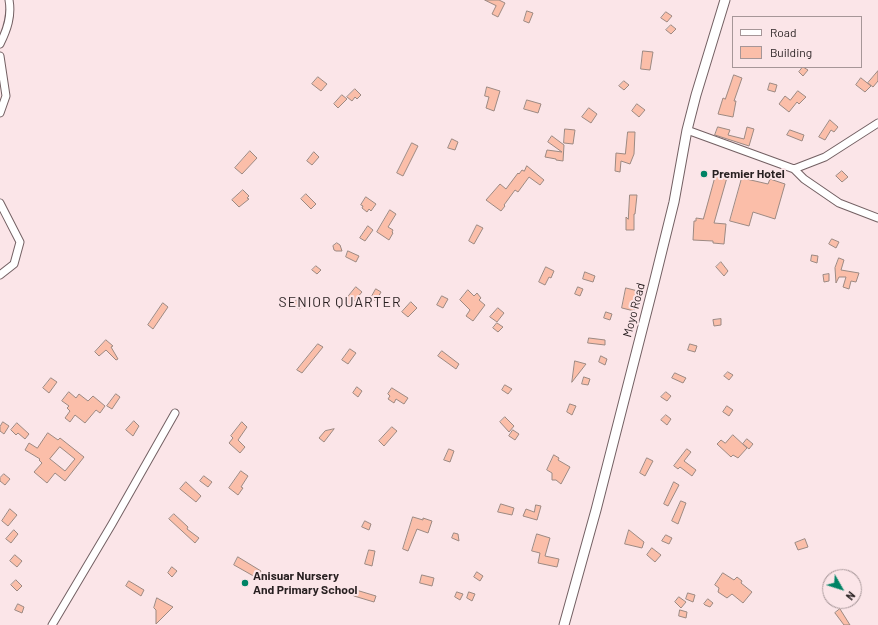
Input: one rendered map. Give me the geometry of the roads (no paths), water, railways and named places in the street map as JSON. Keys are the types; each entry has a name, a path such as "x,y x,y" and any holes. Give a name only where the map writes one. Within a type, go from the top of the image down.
{"main road":[{"name":"Moyo Road","path":"564,625 596,510 653,287 674,202 687,130 724,0"}],"street":[{"path":"0,44 8,28 10,6 9,0"},
{"path":"0,56 6,96 0,113"},
{"path":"794,168 826,157 878,123"},
{"path":"687,130 794,168 804,179 839,203 878,218"},
{"path":"0,203 20,242 14,264 0,275"},
{"path":"52,625 175,414"}],"place":[{"name":"Premier Hotel","path":"704,174"},
{"name":"Anisuar Nursery And Primary School","path":"245,583"}],"district":[{"name":"SENIOR QUARTER","path":"340,302"}]}
